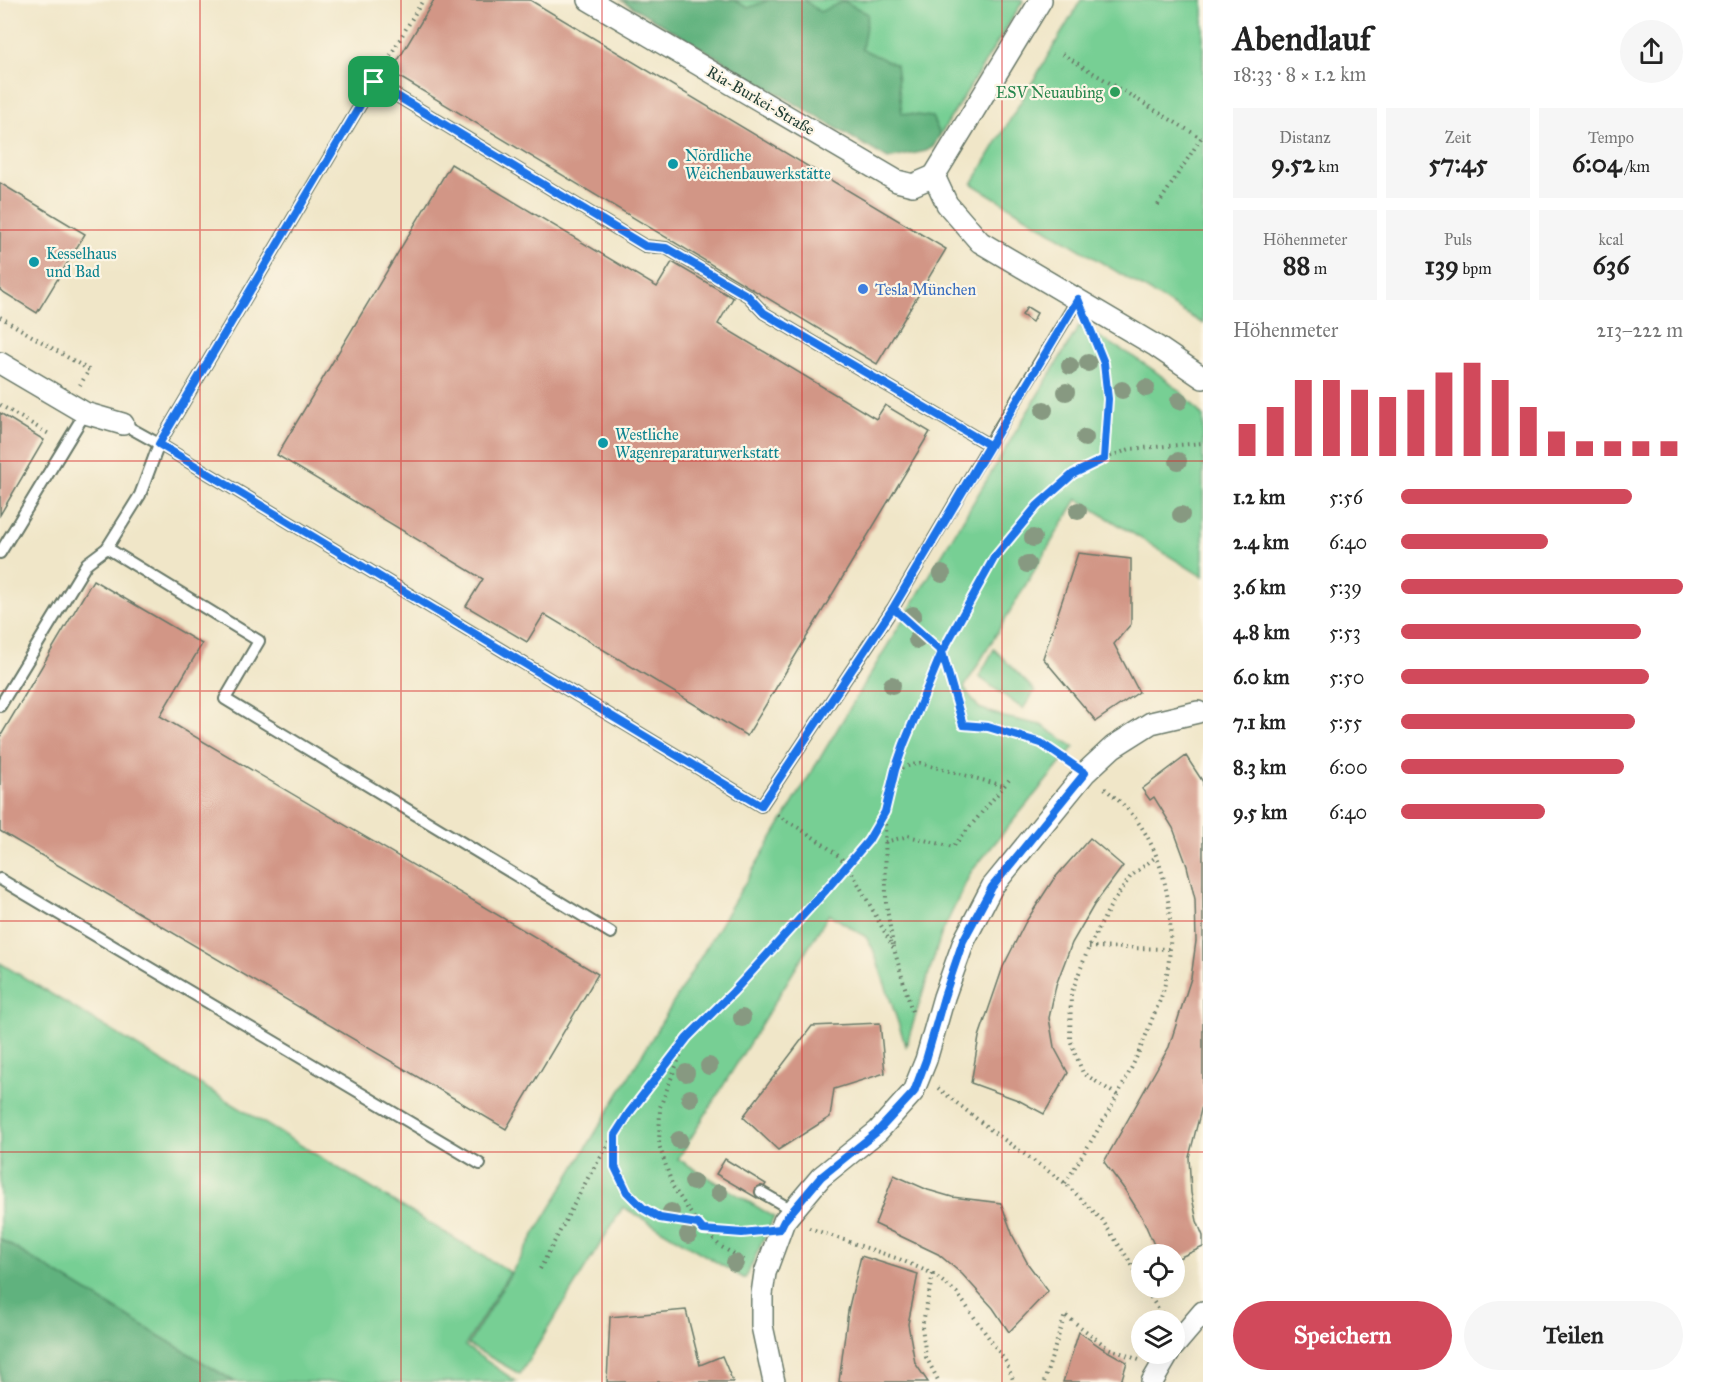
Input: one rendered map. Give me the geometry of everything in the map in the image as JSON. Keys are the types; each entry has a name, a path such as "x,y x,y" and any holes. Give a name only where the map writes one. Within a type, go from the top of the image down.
{"street":[{"name":"Ria-Burkei-Straße","path":"589,0 897,181 913,185 934,176"},
{"path":"1041,0 934,176 947,204 980,242 1156,346 1203,378"},
{"path":"0,363 77,408 123,424"},
{"path":"774,1382 762,1326 762,1294 765,1273 785,1220 821,1177 878,1131 914,1092 963,941 992,887 1085,773 1113,747 1151,723 1201,710"},
{"path":"1185,1334 1203,1312"},
{"path":"1152,1382 1163,1364"}],"lane":[{"path":"0,706 87,563 107,548 140,495 159,444 374,82 645,246 666,248 748,296 764,313 989,445"},
{"path":"123,424 761,806 893,608 1078,299"},
{"path":"0,553 77,408"},
{"path":"107,548 259,641 225,699 611,933"},
{"path":"0,879 480,1164"},
{"path":"761,1192 785,1220"}],"path":[{"path":"374,82 423,0"},
{"path":"1062,54 1202,136 1158,205"},
{"path":"1078,299 1104,363 1108,399 1104,459"},
{"path":"0,317 89,370 77,408 49,434 0,405"},
{"path":"913,1016 894,949 886,903 885,812 895,770 942,652 994,558 1037,506 1073,474 1130,449 1203,443"},
{"path":"893,608 942,652 963,725 988,727 1041,743 1085,773 1118,800 1138,822 1157,856 1167,897 1171,930 1164,989 1143,1044 1105,1120 1065,1183"},
{"path":"895,770 920,763 1004,786"},
{"path":"885,842 908,836 953,847 1009,780"},
{"path":"761,806 810,835 848,865 894,949"},
{"path":"540,1269 589,1176 629,1113 687,1038 733,992 848,865 868,841 885,812"},
{"path":"1117,1095 1083,1072 1070,1040 1071,994 1089,947 1111,905 1131,876 1157,856"},
{"path":"1089,947 1170,949"},
{"path":"687,1038 660,1107 659,1144 673,1187 698,1224 720,1246 765,1273"},
{"path":"921,1074 992,1131 1065,1183 1102,1220 1131,1263"},
{"path":"615,1135 615,1167 627,1192 643,1208 660,1218 698,1224"},
{"path":"703,1230 742,1233 785,1220 880,1252 933,1274 957,1293 1006,1362 1014,1382"},
{"path":"933,1274 922,1327 926,1356 939,1382"},
{"path":"1044,1382 1065,1315 1108,1348 1131,1356"}],"green space":[{"path":"621,0 734,0 748,8 769,0 804,0 820,12 844,1 868,14 862,49 896,65 902,113 932,117 940,135 933,147 926,151 888,159"},
{"path":"714,0 1023,1 940,135 935,123 902,113"},
{"name":"ESV Neuaubing","path":"1081,0 1203,0 1203,324 972,184"},
{"path":"1079,326 1130,354 1162,376 1203,417 1203,577 1077,499 964,688 979,708 1004,717 1041,725 1074,747 971,872 941,935 906,1046 873,949 866,937 829,914 678,1159 774,1217 745,1279 623,1207 520,1374 468,1345"},
{"path":"994,649 1035,691 1023,709 979,677"},
{"path":"0,963 510,1272 465,1346 517,1382 235,1382 0,1239"},
{"path":"0,1239 235,1382 0,1382"}],"building":[{"name":"Nördliche Weichenbauwerkstätte","path":"434,0 530,0 946,249 877,364 391,72"},
{"name":"Westliche Wagenreparaturwerkstatt","path":"451,164 657,287 672,262 733,298 718,324 876,419 885,405 930,432 747,736 544,614 527,642 466,606 483,579 277,455"},
{"name":"Kesselhaus und Bad","path":"0,183 85,234 37,313 0,290"},
{"path":"1027,307 1037,313 1032,322 1022,315"},
{"path":"0,413 44,440 0,515"},
{"path":"1078,553 1131,559 1131,624 1114,644 1139,692 1096,721 1043,658"},
{"path":"93,580 202,644 160,716 598,974 506,1129 0,831 0,737"},
{"path":"1186,756 1203,782 1203,1102 1189,1157 1191,1193 1203,1236 1203,1247 1185,1255 1185,1244 1154,1244 1142,1217 1104,1162 1169,1047 1191,978 1196,941 1195,899 1187,866 1173,828 1154,797 1150,800 1142,789"},
{"path":"1090,838 1123,866 1094,905 1072,943 1056,985 1049,1018 1054,1047 1068,1073 1044,1114 1018,1100 971,1083 979,1037 1003,967 1025,923 1053,880"},
{"path":"880,1023 885,1073 834,1089 830,1117 778,1150 743,1117 812,1026"},
{"path":"725,1159 766,1184 757,1198 716,1174"},
{"path":"894,1175 928,1190 952,1197 1001,1203 1013,1236 1028,1264 1048,1291 1009,1332 993,1308 962,1274 938,1254 875,1224"},
{"path":"861,1256 918,1274 908,1324 915,1363 928,1382 839,1382 848,1311"},
{"path":"686,1310 700,1365 722,1356 733,1382 607,1382 610,1317"},
{"path":"1079,1332 1127,1362 1121,1382 1063,1382"}],"place":[{"name":"ESV Neuaubing","path":"1115,92"},
{"name":"Nördliche Weichenbauwerkstätte","path":"673,164"},
{"name":"Kesselhaus und Bad","path":"34,262"},
{"name":"Tesla München","path":"863,289"},
{"name":"Westliche Wagenreparaturwerkstatt","path":"603,443"}],"route":[{"path":"374,82 159,444 761,806 893,608 1078,299 1104,363 1108,399 1104,459 1073,474 1037,506 994,558 942,652 963,725 988,727 1041,743 1085,773 992,887 963,941 914,1092 878,1131 821,1177 784,1221 780,1229 742,1233 703,1230 698,1224 660,1218 643,1208 627,1192 615,1167 615,1135 629,1113 687,1038 733,992 826,890 868,841 885,812 904,744 942,652 893,608 989,445 764,313 748,296 666,248 645,246 374,82"}]}
